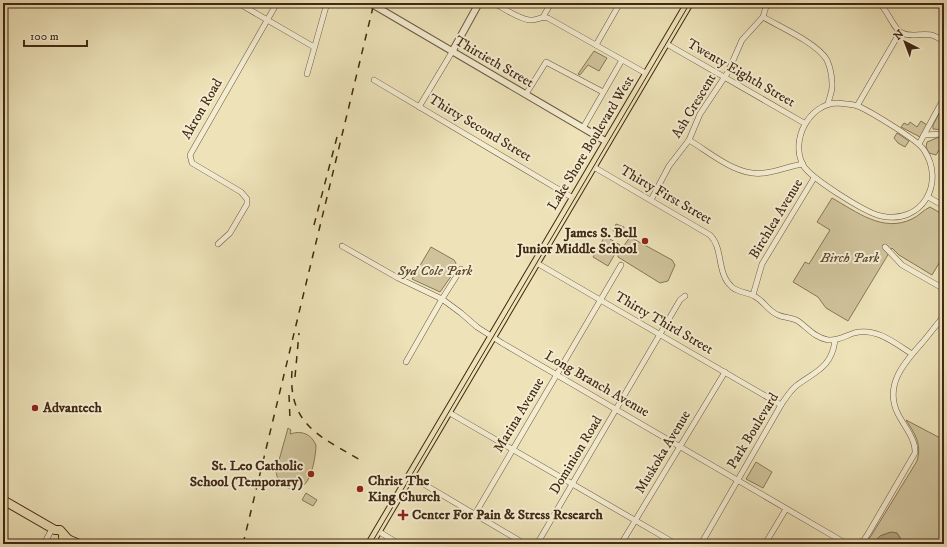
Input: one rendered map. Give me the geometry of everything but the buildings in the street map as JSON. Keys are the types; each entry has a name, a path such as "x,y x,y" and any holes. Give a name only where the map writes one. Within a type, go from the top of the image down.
{"main road":[{"name":"Lake Shore Boulevard West","path":"376,544 378,539 378,521 381,515 403,478 412,473 466,381 477,372 494,344 491,329 493,324 507,302 516,296 689,3"},
{"path":"3,500 54,529 57,534 79,544"},
{"name":"Lake Shore Boulevard West","path":"370,544 378,531"}],"street":[{"path":"238,3 314,47"},
{"name":"Akron Road","path":"218,244 230,233 248,204 247,199 241,192 192,163 190,155 277,3"},
{"path":"307,74 327,3"},
{"name":"Thirtieth Street","path":"370,3 607,142"},
{"path":"420,107 479,3"},
{"path":"494,3 522,18 531,20 543,17 647,74"},
{"path":"543,17 551,3"},
{"path":"596,45 620,3"},
{"name":"Ash Crescent","path":"651,200 669,166 690,140 700,114 725,77 742,40 763,17 767,3"},
{"path":"879,3 888,12 900,32 905,34 931,34 944,42"},
{"path":"763,17 820,51 830,66 832,93 828,99 828,104"},
{"path":"857,106 900,32"},
{"name":"Twenty Eighth Street","path":"665,44 725,77 804,124"},
{"path":"583,128 622,60"},
{"path":"526,94 546,62 603,92"},
{"name":"Thirty Second Street","path":"374,80 573,198"},
{"path":"832,93 836,96 837,103"},
{"path":"919,144 944,98"},
{"path":"837,103 857,106 919,144 927,155 932,170 928,197 911,212 894,217 877,215 814,178 803,164 799,144 804,124 828,104 837,103"},
{"path":"924,135 944,134"},
{"path":"690,140 743,172 765,173 786,166 803,164"},
{"name":"Thirty First Street","path":"592,166 710,235 715,241 723,274 728,283 740,292 753,295 774,313 797,321 814,335 835,340"},
{"name":"Birchlea Avenue","path":"753,295 762,264 814,178"},
{"path":"928,197 944,206"},
{"name":"Long Branch Avenue","path":"342,246 398,278 442,299 492,337 840,542 847,544"},
{"path":"885,247 902,264 944,289"},
{"name":"Thirty Third Street","path":"535,262 781,405"},
{"name":"Marina Avenue","path":"475,514 558,375 621,265"},
{"path":"406,362 461,269"},
{"name":"Dominion Road","path":"537,544 617,410 680,300 685,296"},
{"path":"857,544 864,540 914,456 914,442 895,408 893,397 897,375 912,354 944,316"},
{"path":"835,340 856,333 872,332 883,336 912,354"},
{"name":"Park Boulevard","path":"701,544 781,405 795,387 821,369 833,351 835,340"},
{"name":"Muskoka Avenue","path":"621,544 725,372"},
{"path":"448,412 676,544"},
{"path":"412,473 475,514 526,544"},
{"path":"765,544 786,509"},
{"path":"44,544 54,529"},
{"path":"378,531 399,544"}],"green space":[{"path":"594,51 607,58 599,71 588,65 580,75 578,74"},
{"path":"944,104 944,111 939,119 944,122 944,130 933,129 933,125"},
{"path":"921,121 927,125 920,137 901,127 904,123 908,125 910,122 917,127"},
{"path":"897,133 909,141 905,147 898,143 894,138"},
{"path":"939,137 941,141 939,146 942,148 942,152 939,150 936,155 929,153 926,147 927,142"},
{"name":"Birch Park","path":"832,198 870,219 891,224 901,223 912,219 930,207 944,215 944,255 932,275 899,255 892,248 848,321 826,308 818,297 793,282 805,262 809,264 830,230 817,222"},
{"path":"616,224 624,227 623,232 613,231"},
{"path":"605,236 620,245 608,266 593,257"},
{"path":"630,237 672,260 675,265 668,281 660,283 618,257 618,254"},
{"name":"Syd Cole Park","path":"431,247 454,260 456,263 451,273 452,275 440,292 412,279"},
{"path":"906,420 944,440 944,542 942,544 904,544 897,533 890,533 883,535 872,544 864,544 871,536 917,461 919,449 917,439"},
{"path":"288,428 291,430 290,434 298,432 306,434 312,438 316,445 310,476 305,484 296,489 291,489 282,484 279,481 276,471"},
{"path":"756,462 772,472 763,488 746,479"},
{"path":"306,493 317,500 313,506 302,500"}],"shaded area":[{"path":"891,532 897,533 904,544 872,544 880,536"}],"tram line":[{"path":"371,544 690,3"}],"railway":[{"path":"243,544 374,3"},
{"path":"314,225 337,137"},
{"path":"295,377 299,333"},
{"path":"292,371 292,389 295,404 302,417 310,427 321,436 362,461"},
{"path":"289,395 290,420"}],"place":[{"name":"James S. Bell Junior Middle School","path":"645,241"},
{"name":"Advantech","path":"35,408"},
{"name":"St. Leo Catholic School (Temporary)","path":"311,474"},
{"name":"Christ The King Church","path":"360,489"},
{"name":"Center For Pain & Stress Research","path":"403,515"}]}
